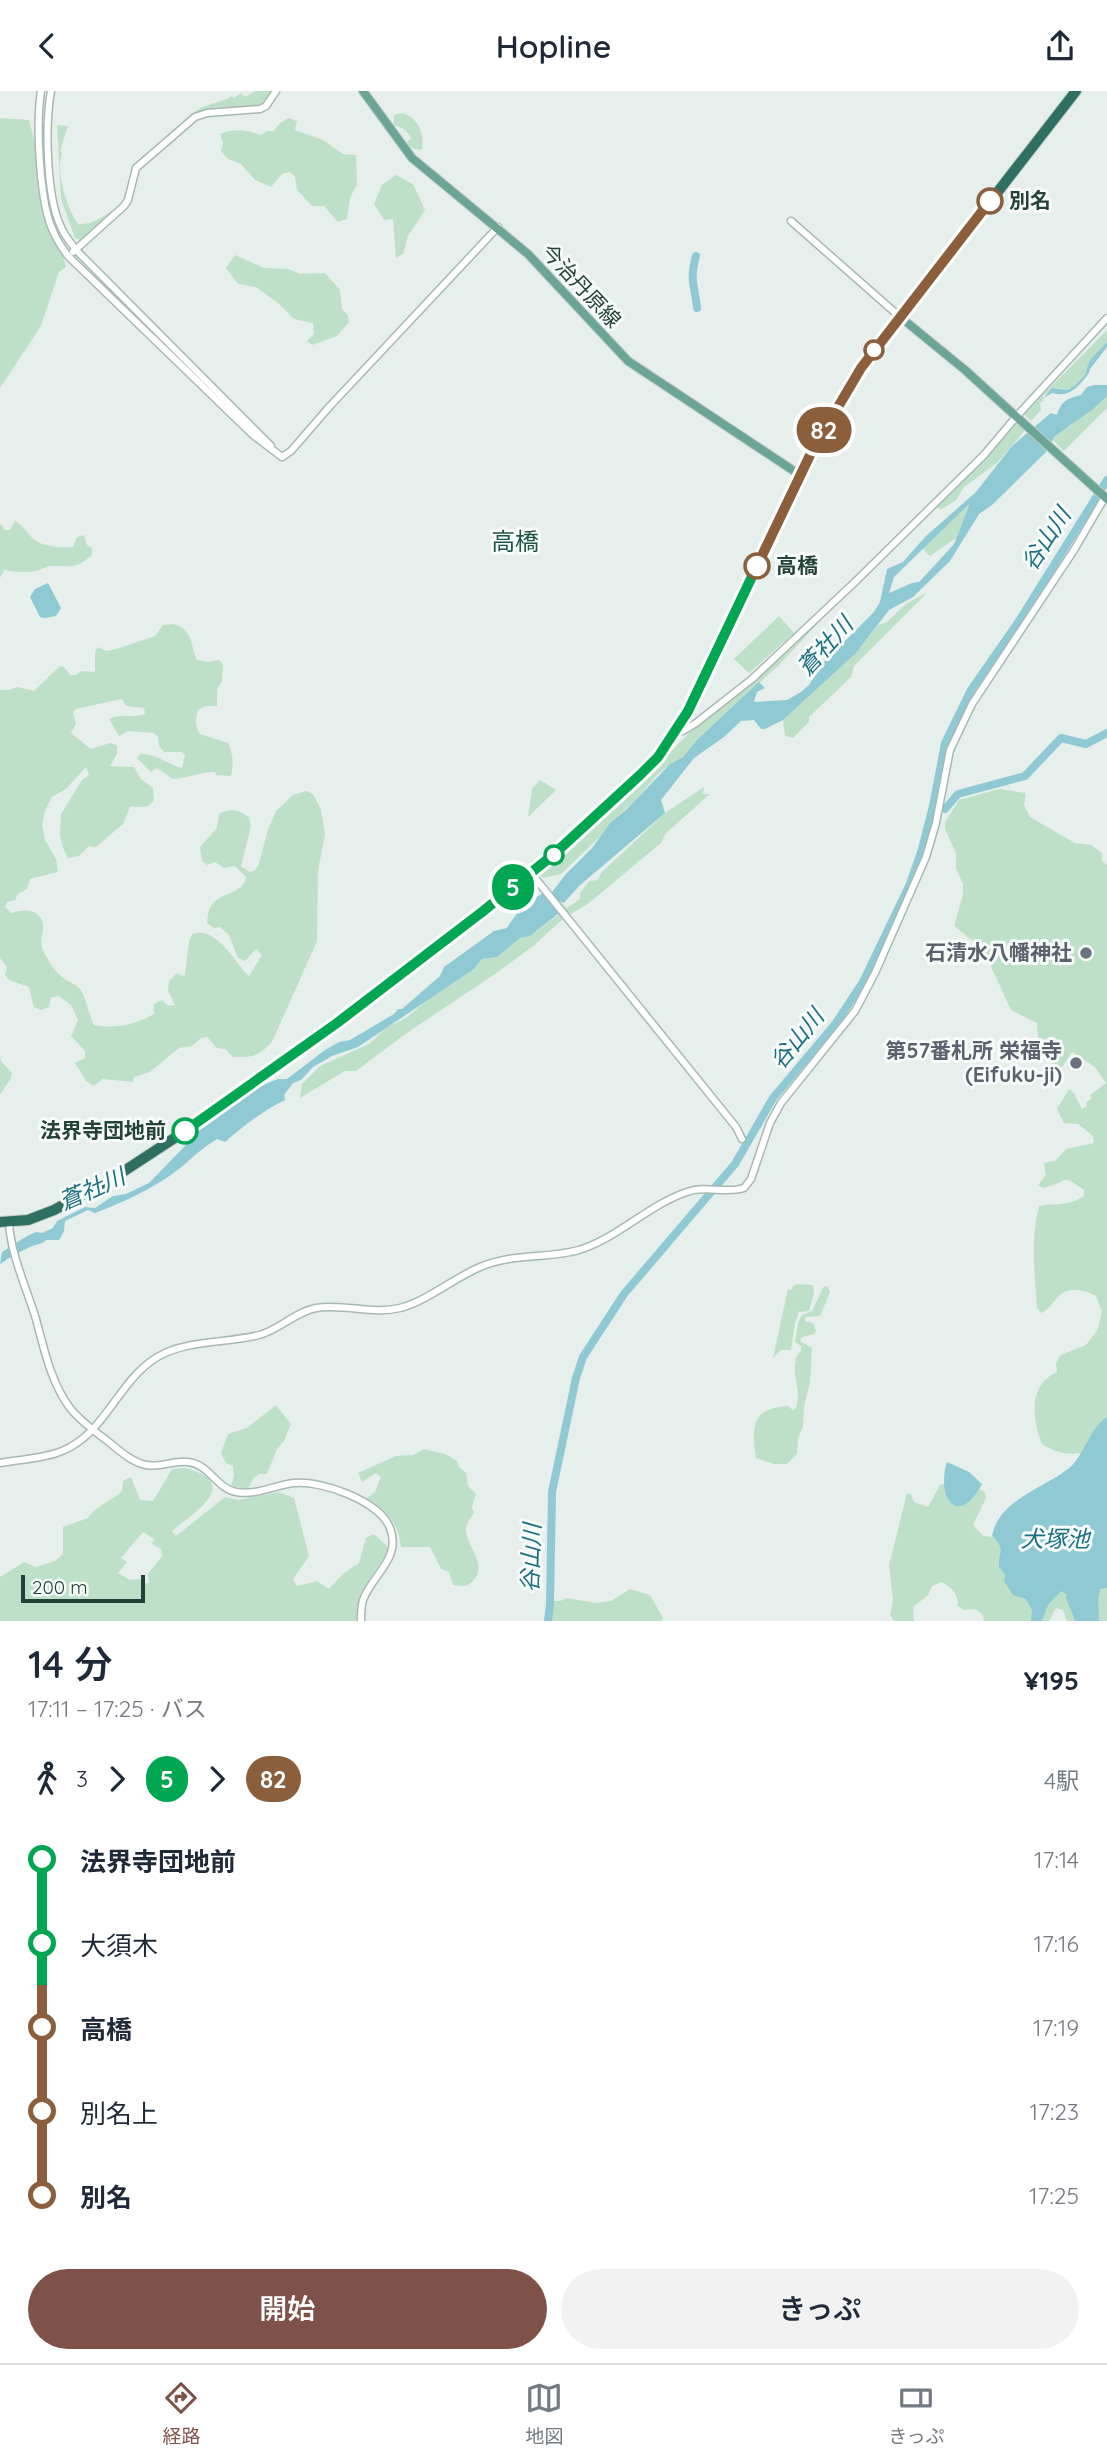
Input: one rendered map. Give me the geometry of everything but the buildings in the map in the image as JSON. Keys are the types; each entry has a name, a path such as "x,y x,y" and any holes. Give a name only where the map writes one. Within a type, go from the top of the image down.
{"highway":[{"path":"5,1222 28,1220 54,1210 115,1177 185,1131 337,1023 532,874 658,757 688,711 800,475 861,368 1076,91"}],"main road":[{"name":"今治丹原線","path":"363,91 412,158 530,255 628,361 800,475"},
{"path":"900,316 1103,495"}],"street":[{"path":"41,91 38,108 47,211 53,232 68,256 253,435 282,457"},
{"path":"51,91 48,110 53,196 61,228 76,250 282,457"},
{"path":"68,256 124,206 136,168 195,117 207,113 260,109 266,106 276,91"},
{"path":"791,221 900,316"},
{"path":"282,457 291,451 498,227"},
{"path":"675,733 696,723 783,651 985,455 1107,318"},
{"path":"0,1463 62,1451 79,1441 143,1368 165,1353 184,1347 258,1335 313,1309 332,1307 385,1311 402,1307 482,1266 581,1249 689,1191 702,1189 733,1192 744,1188 751,1179 770,1123 781,1103 855,1011 875,973 926,857 936,823 950,750 972,704 1074,550 1103,495"},
{"path":"532,874 736,1128 742,1139"},
{"path":"5,1222 55,1383 70,1408 92,1429 141,1464 160,1466 181,1461 191,1462 201,1466 219,1484 231,1491 252,1493 294,1483 315,1483 343,1492 377,1512 387,1522 393,1545 388,1560 364,1598 361,1621"}],"green space":[{"path":"255,91 275,91 260,105 206,109 182,122 202,107 232,96 234,98 241,93 245,97"},
{"path":"402,113 412,118 419,127 422,150 409,146 407,142 411,138 408,133 394,126 394,115"},
{"path":"0,118 29,120 66,267 59,272 41,326 0,388"},
{"path":"289,118 297,121 295,130 323,140 343,154 356,155 357,184 350,198 347,219 338,222 324,206 312,206 297,190 295,177 290,172 282,174 271,187 255,180 241,164 228,159 221,151 223,143 220,134 241,130 261,135 274,131 280,123"},
{"path":"57,125 68,126 60,151 61,179 66,199 78,224 92,222 117,210 83,241 75,238 61,199"},
{"path":"396,175 413,184 425,210 408,236 403,254 396,258 393,219 384,220 374,204 382,185"},
{"path":"235,255 264,268 289,269 300,274 325,273 340,290 342,309 348,315 349,322 337,336 312,345 307,341 314,334 313,323 294,319 256,287 238,284 226,268"},
{"path":"1107,330 1107,342 1089,361 1085,375 1069,390 1056,388 1043,396 1041,410 1031,421 1024,414"},
{"path":"1107,396 1107,408 1064,451 1053,440 1060,429 1069,427"},
{"path":"1018,420 1026,429 997,463 964,487 956,500 942,509 936,507 977,466"},
{"path":"971,501 956,538 930,556 922,548"},
{"path":"15,521 36,541 51,546 73,547 77,537 84,535 87,545 92,548 92,555 72,566 50,566 26,572 4,570 0,578 0,523 5,530 10,530"},
{"path":"928,592 854,666 851,677 809,717 809,722 793,738 785,736 783,720 856,653 878,625 887,622 906,604"},
{"path":"779,616 794,633 749,673 734,659"},
{"path":"822,619 779,665 697,740 683,757 656,776 634,802 612,821 608,829 561,874 543,878 538,873 644,779 688,734"},
{"path":"173,624 188,633 197,660 219,660 223,664 222,681 217,690 217,706 206,706 198,710 196,722 200,734 228,743 232,759 231,776 210,772 173,779 157,768 151,772 137,758 140,754 150,755 182,768 185,755 182,752 164,752 154,733 128,731 119,736 109,719 145,714 144,708 126,706 122,699 76,709 73,712 76,724 71,733 91,749 110,743 117,745 117,754 110,766 134,767 141,779 153,788 154,800 146,807 130,807 123,824 96,847 89,846 79,856 68,858 60,836 61,814 82,780 89,775 86,767 66,789 52,797 45,811 42,825 45,840 56,859 58,872 30,879 27,889 18,894 15,900 7,902 5,907 11,913 31,911 41,918 41,941 45,955 59,974 80,989 94,1025 117,1026 139,1021 154,1014 154,1004 162,1000 168,1006 175,1005 168,991 169,981 177,973 185,975 192,934 201,933 217,940 249,976 262,955 256,949 245,961 238,958 229,935 220,927 214,928 207,923 215,901 241,887 246,877 235,866 224,868 215,862 207,865 202,861 200,847 217,828 219,814 231,810 241,813 249,817 251,826 241,866 250,872 254,871 276,811 293,795 306,791 313,794 321,810 325,835 318,870 317,941 272,1042 259,1053 233,1057 225,1049 217,1048 207,1037 201,1038 192,1046 179,1048 150,1072 134,1077 133,1082 103,1079 93,1086 86,1081 75,1063 85,1058 85,1051 71,1036 78,1020 71,1005 59,996 51,998 49,1007 41,1010 34,1007 29,987 9,980 5,975 7,967 0,958 0,690 17,687 34,691 60,666 70,675 81,671 95,672 95,652 98,647 106,651 116,649 155,636 163,625"},
{"path":"540,780 556,790 528,817 532,789"},
{"path":"704,787 703,794 710,794 666,833 661,843 589,903 563,919 533,946 495,974 356,1071 345,1071 300,1098 302,1084 320,1066 369,1044 387,1027 406,1018 474,969 482,959 497,957 520,938 530,936 558,915 558,901 567,908 580,899 580,893 589,881 598,880 601,873 665,813"},
{"path":"999,789 1026,793 1024,805 1030,817 1075,843 1091,845 1102,853 1102,861 1107,865 1107,1431 1091,1452 1084,1453 1060,1452 1042,1444 1036,1424 1035,1403 1041,1385 1057,1372 1056,1363 1061,1355 1086,1345 1097,1331 1102,1312 1096,1296 1076,1290 1066,1291 1041,1313 1037,1308 1035,1231 1039,1206 1068,1203 1084,1196 1084,1190 1067,1180 1043,1188 1038,1185 1046,1175 1044,1163 1055,1161 1066,1149 1094,1143 1093,1136 1078,1124 1064,1123 1057,1109 1069,1089 1082,1109 1092,1098 1090,1095 1106,1083 1095,1067 1072,1052 1062,1067 1052,1067 1052,1049 1039,1049 1037,1023 1011,1010 983,949 954,926 963,895 963,884 956,868 956,853 945,829 945,822 959,800"},
{"path":"0,1056 12,1073 0,1095"},
{"path":"813,1285 814,1293 809,1311 799,1312 791,1350 781,1350 773,1358 788,1289 792,1290 793,1286"},
{"path":"824,1286 828,1287 830,1292 820,1316 805,1317 805,1321 813,1323 816,1331 802,1337 800,1341 812,1348 810,1382 797,1454 787,1464 774,1464 756,1458 754,1428 761,1415 776,1407 788,1406 794,1411 797,1404 795,1365 801,1351 801,1346 795,1342 798,1323 802,1315 812,1311"},
{"path":"276,1405 291,1424 267,1474 259,1474 248,1489 231,1486 233,1466 226,1463 221,1453 228,1434 247,1428"},
{"path":"424,1449 445,1454 457,1461 466,1473 468,1486 476,1494 472,1507 474,1513 466,1528 479,1568 473,1581 466,1586 453,1585 449,1572 441,1569 430,1547 401,1547 390,1518 367,1498 375,1492 381,1477 376,1473 362,1482 358,1473 396,1456 413,1455"},
{"path":"185,1468 202,1474 211,1482 212,1490 202,1507 172,1531 176,1536 225,1497 238,1500 279,1492 294,1498 309,1556 293,1579 297,1586 317,1581 329,1589 344,1573 359,1563 366,1538 374,1534 387,1546 387,1552 359,1602 357,1621 0,1621 0,1577 24,1562 36,1567 55,1561 63,1554 63,1527 88,1518 122,1491 123,1481 131,1477 140,1500 153,1501 172,1469","holes":["143,1532 154,1539 152,1544 161,1549 162,1556 148,1574 149,1583 142,1584 140,1579 130,1580 118,1573 127,1562 121,1558"]},
{"path":"950,1483 975,1487 985,1492 986,1498 973,1525 983,1536 1014,1539 1107,1564 1107,1621 1067,1621 1063,1610 1056,1608 1049,1621 984,1621 983,1615 975,1609 964,1610 958,1606 954,1591 942,1582 932,1586 928,1595 913,1607 914,1621 894,1621 890,1615 893,1600 889,1566 907,1493 911,1494 914,1502 928,1507 940,1485"},
{"path":"630,1589 650,1595 663,1618 662,1621 551,1621 553,1601 567,1598 596,1603 611,1601"}],"water":[{"path":"1107,342 1107,347 1077,387 1069,393 1052,393 1044,398 1052,388 1068,390 1074,386 1085,375 1089,361"},
{"path":"1107,385 1107,396 1055,436 1046,452 992,505 979,514 950,561 913,597 889,610 856,653 783,720 765,729 761,729 754,720 741,721 694,758 661,800 665,813 579,886 564,903 558,901 558,914 530,936 520,938 497,957 482,959 474,969 358,1047 332,1056 313,1067 301,1080 293,1083 284,1095 285,1100 254,1119 225,1142 217,1139 172,1175 131,1198 95,1213 88,1210 65,1221 59,1240 46,1240 0,1264 2,1252 27,1236 53,1228 57,1221 85,1207 95,1208 113,1196 126,1194 149,1183 185,1146 199,1124 247,1091 278,1079 287,1079 325,1050 339,1042 350,1040 402,1009 440,976 444,967 494,931 507,928 519,912 537,897 543,893 548,897 592,848 611,822 670,764 683,757 697,740 759,682 765,688 757,692 754,702 787,700 809,685 823,663 874,612 880,602 887,569 903,562 926,536 976,492 1012,446 1051,413 1057,415 1063,403 1081,395 1087,387","holes":["970,503 954,544 919,582 889,593 894,577"]},
{"path":"48,583 61,608 56,616 45,618 40,617 30,597 35,589"},
{"name":"犬塚池","path":"1107,1417 1107,1588 1100,1589 1099,1621 1075,1621 1066,1594 1061,1591 1048,1605 1042,1621 1031,1621 1032,1610 1026,1599 1013,1595 1004,1581 1005,1575 999,1567 1001,1548 992,1536 996,1524 1012,1504 1074,1464 1095,1428"},
{"path":"947,1462 969,1472 982,1484 973,1498 964,1505 951,1503 947,1496 944,1475"}],"waterway":[{"path":"696,256 693,277 697,308"},
{"name":"谷山川","path":"548,1621 552,1492 576,1378 583,1357 624,1294 735,1164 773,1098 836,1023 863,982 910,884 933,806 945,743 971,690 1019,621 1107,480"},
{"path":"945,809 958,794 1025,776 1061,738 1086,744 1107,733"}],"bus line":[{"name":"82","path":"757,566 812,451 861,368 990,201"},
{"name":"5","path":"185,1131 337,1023 482,912 553,855 640,775 658,757 688,711 757,566"}],"place":[{"name":"別名","path":"990,201"},
{"name":"高橋","path":"757,566"},
{"name":"石清水八幡神社","path":"1086,953"},
{"name":"第57番札所 栄福寺 (Eifuku-ji)","path":"1076,1063"},
{"name":"法界寺団地前","path":"185,1131"}],"district":[{"name":"高橋","path":"515,542"}],"water label":[{"name":"蒼社川","path":"825,646"},
{"name":"蒼社川","path":"92,1189"}]}
